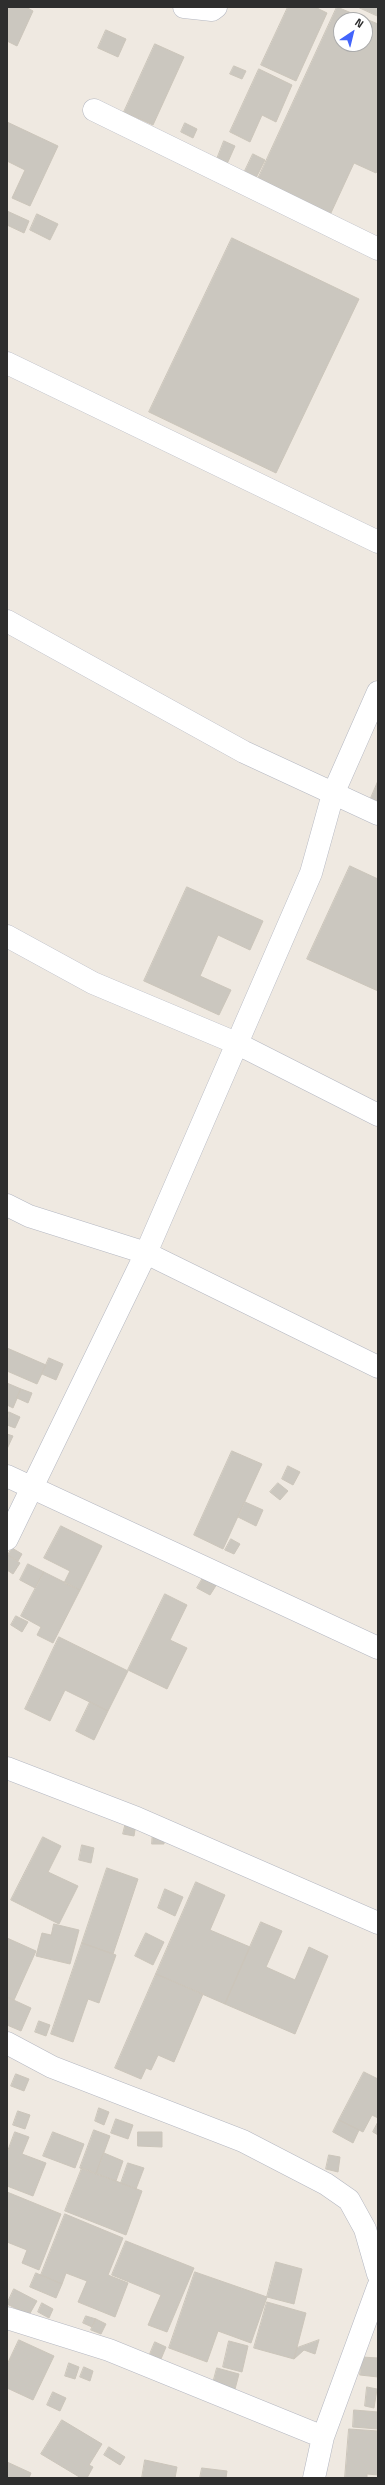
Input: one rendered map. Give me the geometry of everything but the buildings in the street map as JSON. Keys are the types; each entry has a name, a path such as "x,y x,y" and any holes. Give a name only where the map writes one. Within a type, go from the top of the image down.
{"street":[{"path":"184,7 212,10 216,7"},
{"path":"94,110 378,249"},
{"path":"7,363 378,542"},
{"path":"7,620 244,752 378,814"},
{"path":"7,1539 146,1253 311,872 332,794 378,692"},
{"path":"7,936 93,983 236,1044 378,1115"},
{"path":"7,1205 29,1216 146,1253 378,1367"},
{"path":"7,1476 378,1648"},
{"path":"7,1768 137,1818 378,1923"},
{"path":"7,2043 52,2067 244,2141 326,2184 349,2200 365,2230 378,2274"},
{"path":"314,2478 323,2437 378,2287"},
{"path":"7,2318 109,2350 323,2437"}]}
